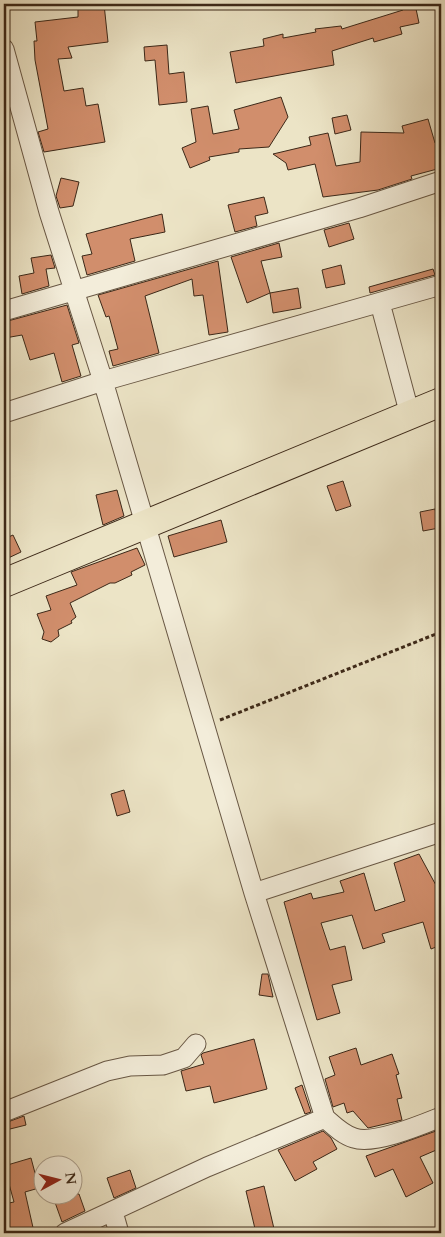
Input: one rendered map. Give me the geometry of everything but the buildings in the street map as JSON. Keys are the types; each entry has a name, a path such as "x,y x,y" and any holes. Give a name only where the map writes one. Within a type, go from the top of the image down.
{"main road":[{"path":"4,583 441,402"}],"street":[{"path":"4,49 73,291 103,381 254,893 325,1118 354,1139 367,1139 391,1135 441,1117"},
{"path":"4,311 359,208 441,181"},
{"path":"4,413 103,381 441,286"},
{"path":"380,304 410,415"},
{"path":"254,893 441,832"},
{"path":"4,1112 107,1071 130,1066 164,1065 184,1058 196,1044"},
{"path":"65,1233 207,1167 325,1118"},
{"path":"113,1212 119,1233"}],"path":[{"path":"206,726 441,632"}]}
